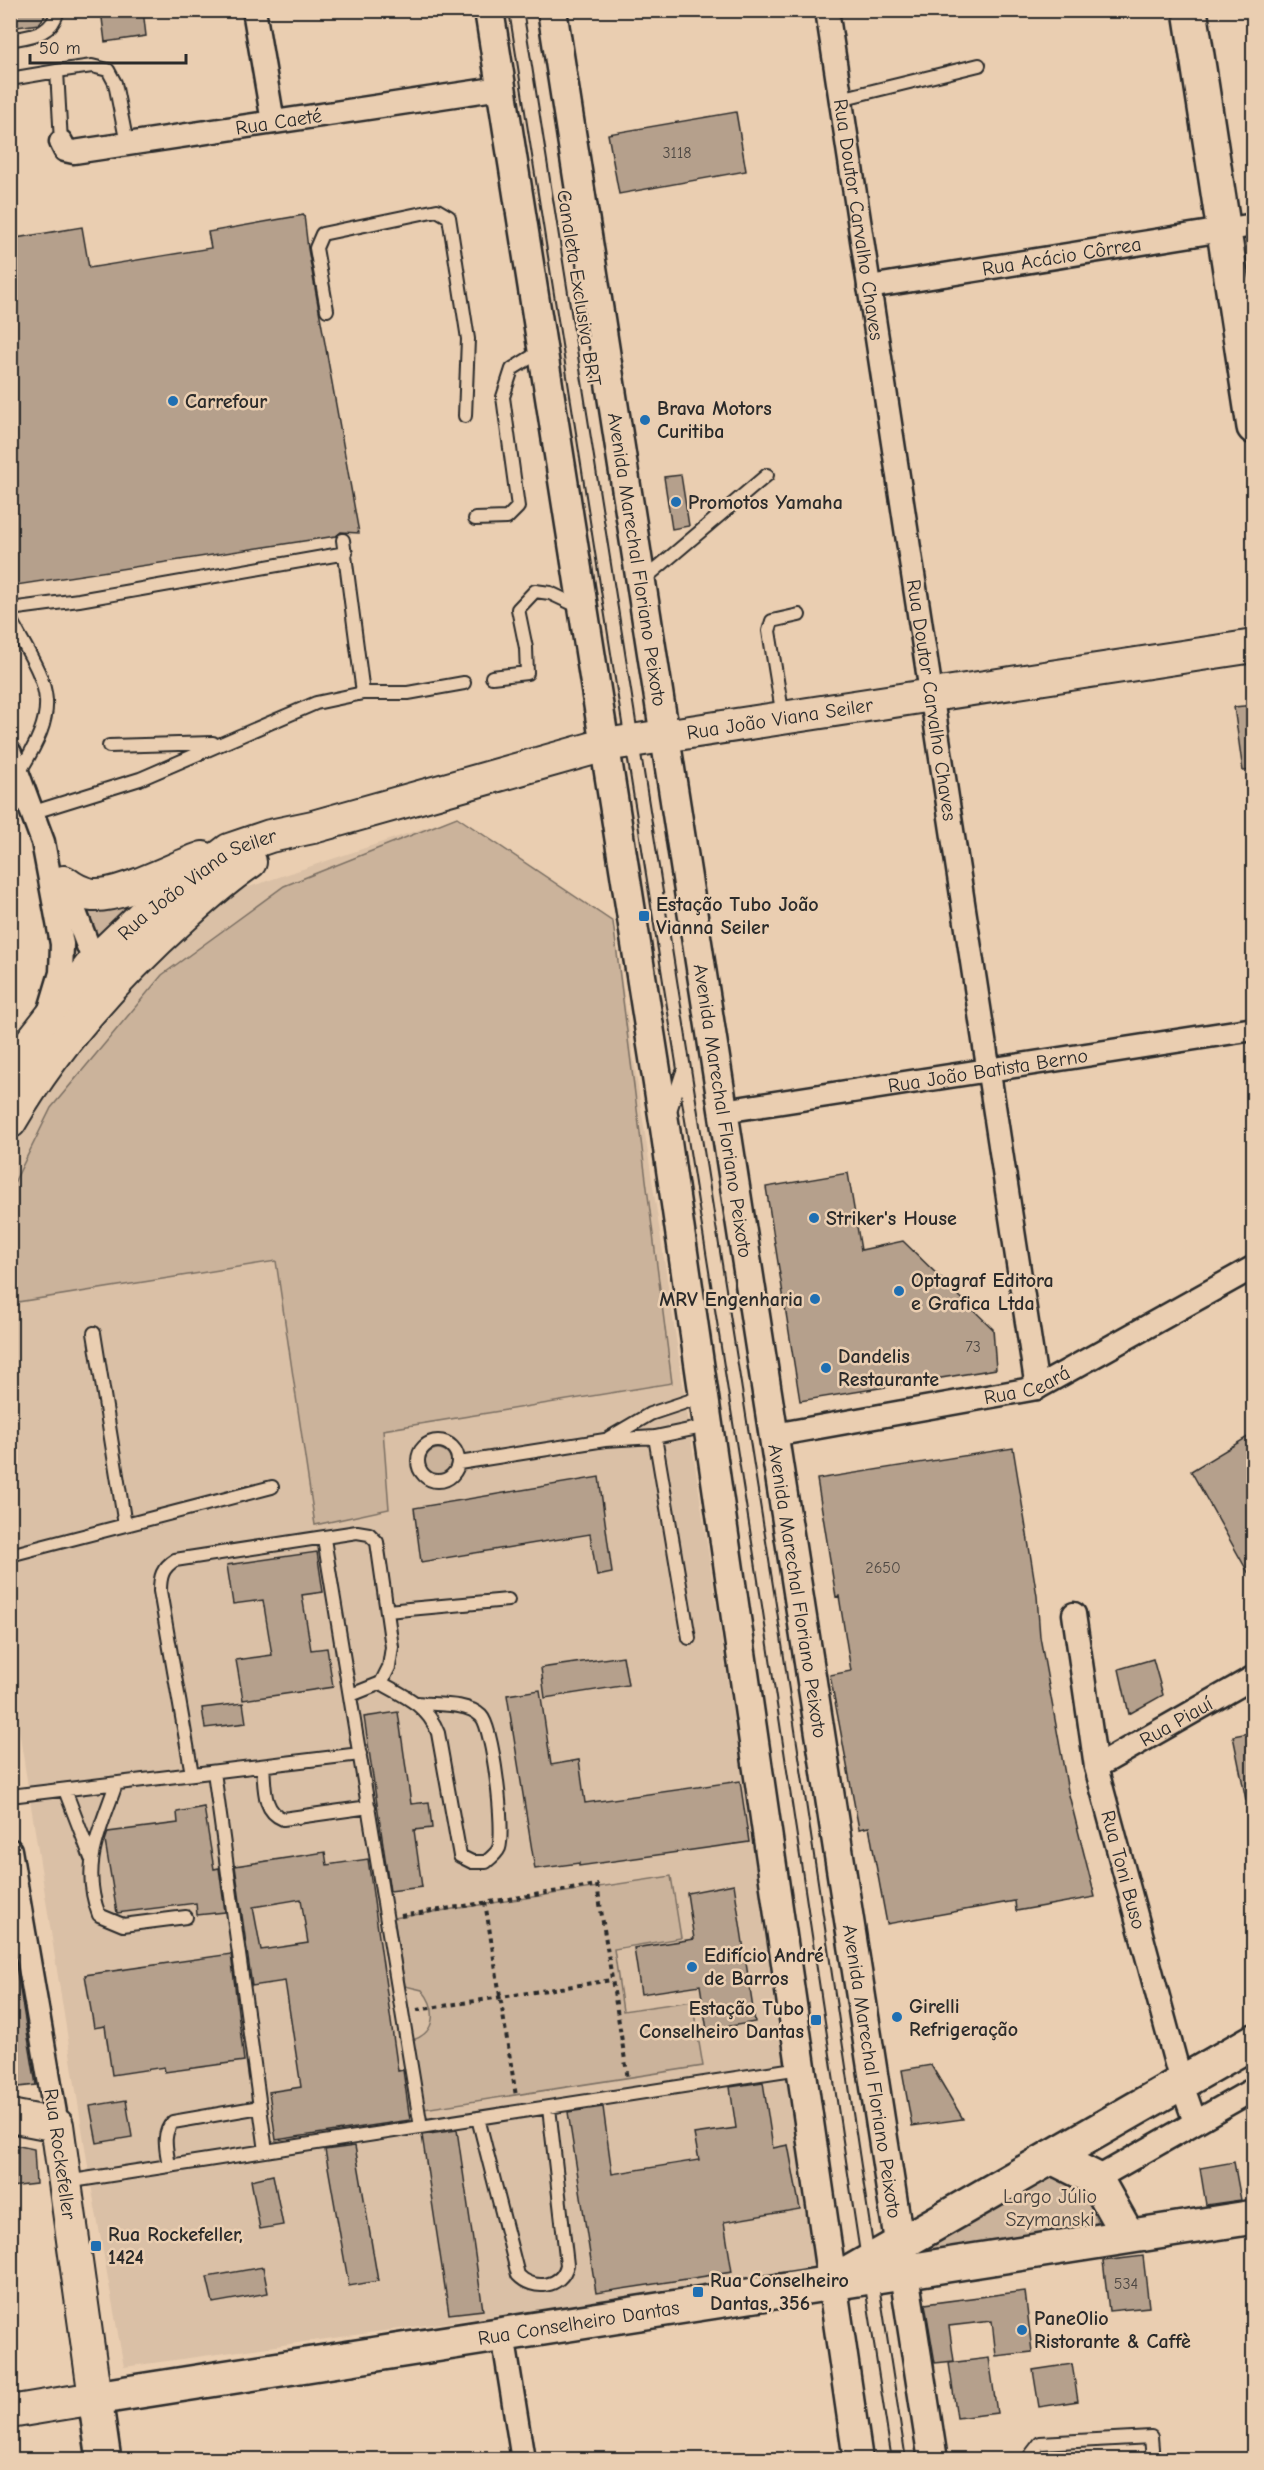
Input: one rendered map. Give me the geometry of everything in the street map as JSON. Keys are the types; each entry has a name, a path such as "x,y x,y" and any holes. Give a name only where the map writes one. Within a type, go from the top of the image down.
{"main road":[{"path":"1190,10 1239,228 1254,427"},
{"name":"Rua João Viana Seiler","path":"10,1069 48,1017 94,962 141,917 229,850 270,836 313,827 618,743 1254,646"},
{"name":"Rua João Viana Seiler","path":"10,1122 52,1056 106,992 152,944 230,875 271,848 313,827"},
{"path":"64,882 78,892 93,895 112,894 177,867 229,850"},
{"path":"902,2258 1052,2157 1254,2041"},
{"path":"10,2116 57,2125"},
{"name":"Rua Rockefeller","path":"57,2125 104,2460"},
{"path":"1052,2157 1096,2179 1128,2236"},
{"name":"Rua Conselheiro Dantas","path":"10,2412 831,2283 902,2258 1128,2236 1254,2217"}],"street":[{"path":"254,10 273,122"},
{"path":"489,10 583,609 618,743 665,1128 858,2460"},
{"name":"Avenida Marechal Floriano Peixoto","path":"552,10 933,2460"},
{"name":"Rua Doutor Carvalho Chaves","path":"827,10 1037,1388"},
{"name":"Rua Caeté","path":"61,142 65,150 74,152 501,88"},
{"name":"Rua Acácio Côrrea","path":"869,287 1239,228"},
{"path":"10,753 34,812 62,944 61,973 48,1017"},
{"path":"42,842 64,882 106,992"},
{"name":"Rua João Batista Berno","path":"724,1111 1254,1029"},
{"name":"Rua Ceará","path":"774,1435 1037,1388 1254,1267"},
{"name":"Rua Toni Buso","path":"1074,1614 1096,1767 1181,2082 1195,2122"},
{"name":"Rua Piauí","path":"1096,1767 1254,1677"},
{"name":"Rua Rockefeller","path":"10,1850 57,2125"},
{"path":"1096,2179 1254,2089"},
{"path":"503,2335 523,2460"}],"lane":[{"path":"10,40 40,35 56,21 58,10"},
{"name":"Canaleta Exclusiva BRT","path":"516,10 618,743 684,1070 899,2460"},
{"path":"840,99 979,65"},
{"path":"10,79 92,66 108,70 115,83 127,144"},
{"path":"57,71 61,142"},
{"path":"327,310 316,248 317,240 322,234 437,210 449,217 468,339 465,416"},
{"path":"475,519 507,518 518,507 503,397 512,369 543,350"},
{"path":"641,582 767,475"},
{"path":"343,540 363,693"},
{"path":"10,609 79,600 346,553"},
{"path":"492,676 528,673 526,648 518,609 535,591 550,593 583,609"},
{"path":"783,718 769,631 772,621 799,615"},
{"path":"10,619 45,684 46,722 36,746 18,774"},
{"path":"34,812 140,779 316,703 363,693 408,693 464,683"},
{"path":"109,747 219,743"},
{"name":"Canaleta Exclusiva BRT","path":"665,1128 684,1070"},
{"path":"94,1333 125,1525"},
{"path":"605,1440 650,1414 704,1396"},
{"path":"459,1463 605,1440 655,1437 708,1426"},
{"path":"655,1437 689,1638"},
{"path":"10,1555 272,1487"},
{"path":"192,1774 160,1591 160,1578 166,1566 175,1560 357,1533 369,1534 377,1542 392,1647 389,1667 381,1683 351,1695"},
{"path":"324,1539 421,2127"},
{"path":"387,1611 508,1600"},
{"path":"381,1683 417,1703 432,1717 438,1733 460,1856 472,1862 486,1862 499,1850 502,1828 489,1731 481,1716 468,1709 417,1703"},
{"path":"10,1796 360,1754"},
{"path":"263,1766 268,1809 273,1815 283,1818 369,1807"},
{"path":"214,1772 266,2151"},
{"path":"116,1784 91,1858 91,1894 99,1915 123,1925 186,1917"},
{"path":"65,1791 91,1858"},
{"path":"64,2182 801,2067"},
{"path":"169,2166 165,2136 167,2128 173,2122 260,2107"},
{"path":"478,2118 518,2275 525,2283 535,2287 558,2280 565,2273 567,2265 549,2108"},
{"path":"1026,2460 1040,2443 1151,2437 1153,2460"}],"path":[{"path":"387,1918 597,1885 630,2094"},
{"path":"485,1902 518,2112"},
{"path":"402,2012 612,1980"}],"shaded area":[{"path":"457,817 613,922 817,2271 124,2367 90,2179 11,1679 10,1155 47,1091 119,997 240,890"}],"green space":[{"path":"457,817 613,922 672,1383 383,1430 389,1509 315,1525 276,1261 11,1303 11,1189 51,1108 162,975 284,886"},
{"path":"170,876 102,939 94,937 84,906"},
{"path":"438,1449 447,1453 451,1462 447,1471 438,1475 429,1471 425,1462 429,1453"},
{"path":"671,1876 681,1938 614,1949 623,2011 692,2001 703,2066 424,2109 413,2040 427,2031 432,2012 422,1990 405,1986 394,1918"},
{"name":"Largo Júlio Szymanski","path":"1046,2176 1067,2182 1082,2193 1092,2209 1099,2230 923,2257 922,2247"}],"building":[{"path":"10,10 49,10 39,24 10,28"},
{"path":"101,10 143,10 146,36 105,42"},
{"path":"736,112 746,171 619,194 608,134"},
{"name":"Carrefour","path":"304,215 308,249 359,533 341,532 336,536 10,586 10,239 82,227 89,268 211,248 208,232"},
{"name":"Promotos Yamaha","path":"681,475 689,526 672,529 664,477"},
{"path":"1254,705 1254,770 1243,771 1234,707"},
{"path":"848,1173 861,1250 903,1241 993,1329 996,1369 800,1401 766,1187"},
{"path":"1254,1433 1254,1583 1191,1471"},
{"path":"1013,1448 1037,1596 1040,1637 1068,1791 1095,1897 1016,1911 1015,1901 887,1924 869,1827 859,1829 830,1675 851,1671 839,1596 836,1597 817,1479"},
{"path":"599,1477 612,1573 597,1576 590,1534 421,1562 414,1508"},
{"path":"317,1552 323,1592 302,1595 311,1650 327,1648 333,1687 243,1700 236,1660 272,1655 263,1600 233,1604 227,1565"},
{"path":"623,1656 628,1685 545,1698 541,1668"},
{"path":"1153,1659 1163,1695 1129,1714 1119,1669"},
{"path":"540,1690 551,1765 579,1760 585,1803 740,1781 749,1842 579,1866 579,1863 535,1869 507,1695"},
{"path":"243,1703 246,1723 205,1728 202,1708"},
{"path":"398,1712 411,1804 429,1802 432,1828 414,1830 422,1887 390,1891 364,1717"},
{"path":"1254,1732 1254,1800 1246,1800 1233,1736"},
{"path":"204,1807 214,1869 219,1868 225,1912 197,1915 196,1903 117,1913 105,1841 108,1832 178,1823 177,1812"},
{"path":"325,1852 327,1865 368,1859 398,2071 403,2070 410,2120 276,2140 269,2092 301,2087 285,1981 252,1986 235,1866","holes":["301,1899 308,1943 261,1950 253,1907"]},
{"name":"Edifício André de Barros","path":"734,1884 755,2022 707,2030 700,1985 641,1994 634,1948 694,1939 687,1893"},
{"path":"10,1948 13,1948 36,2085 10,2088"},
{"path":"231,1954 244,2061 165,2072 164,2067 112,2075 105,2026 94,2028 85,1975"},
{"path":"931,2065 963,2119 912,2126 902,2070"},
{"path":"763,2082 773,2148 788,2145 800,2209 724,2222 732,2272 596,2293 568,2112 603,2107 612,2174 699,2160 694,2134 736,2128 730,2087"},
{"path":"126,2100 132,2137 97,2143 90,2106"},
{"path":"457,2130 483,2310 449,2314 422,2135"},
{"path":"10,2144 34,2149 36,2184 10,2187"},
{"path":"355,2146 378,2281 349,2286 325,2150"},
{"path":"1234,2162 1241,2200 1206,2205 1200,2168"},
{"path":"273,2175 283,2225 260,2229 251,2180"},
{"path":"1143,2256 1149,2307 1109,2311 1103,2261"},
{"path":"263,2267 268,2293 213,2303 207,2277"},
{"path":"1025,2291 1032,2352 996,2356 992,2321 949,2326 954,2361 935,2363 925,2304"},
{"path":"989,2358 997,2413 957,2418 949,2363"},
{"path":"1072,2364 1078,2401 1039,2407 1033,2370"}],"place":[{"name":"Carrefour","path":"173,401"},
{"name":"Brava Motors Curitiba","path":"645,420"},
{"name":"Promotos Yamaha","path":"676,502"},
{"name":"Estação Tubo João Vianna Seiler","path":"644,916"},
{"name":"Striker's House","path":"814,1218"},
{"name":"Optagraf Editora e Grafica Ltda","path":"899,1291"},
{"name":"MRV Engenharia","path":"815,1299"},
{"name":"Dandelis Restaurante","path":"826,1368"},
{"name":"Edifício André de Barros","path":"692,1967"},
{"name":"Girelli Refrigeração","path":"897,2017"},
{"name":"Estação Tubo Conselheiro Dantas","path":"816,2020"},
{"name":"Rua Rockefeller, 1424","path":"96,2246"},
{"name":"Rua Conselheiro Dantas, 356","path":"698,2292"},
{"name":"PaneOlio Ristorante & Caffè","path":"1022,2330"}]}
